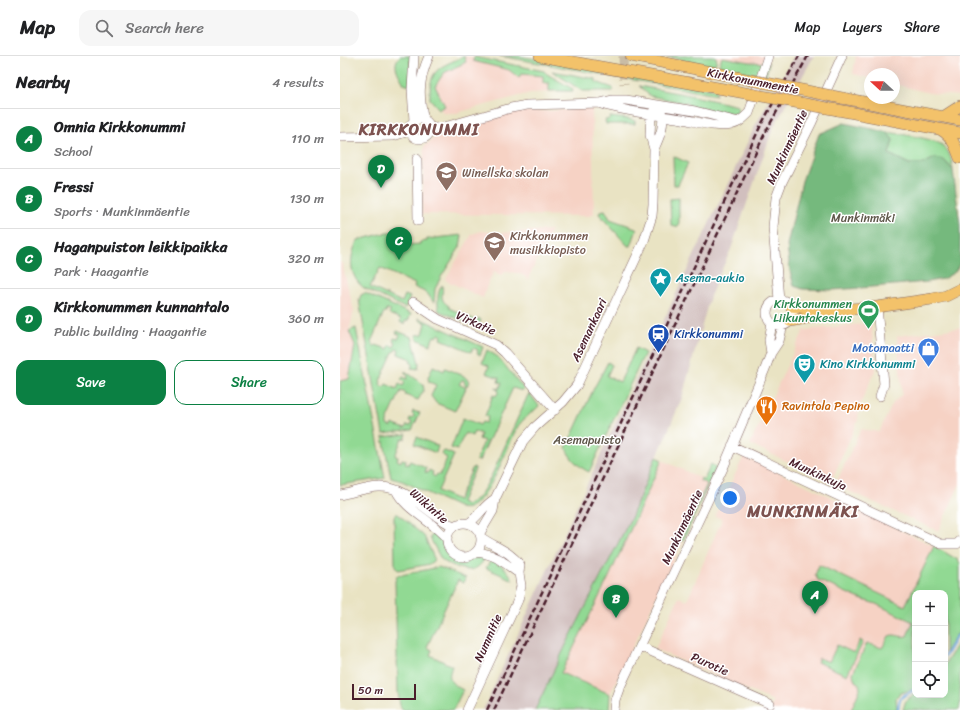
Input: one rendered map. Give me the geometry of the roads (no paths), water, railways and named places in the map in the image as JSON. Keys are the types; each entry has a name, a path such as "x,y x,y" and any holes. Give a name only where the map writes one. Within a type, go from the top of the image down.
{"main road":[{"name":"Kirkkonummentie","path":"540,56 960,133"},
{"name":"Kirkkonummentie","path":"631,56 960,120"},
{"path":"942,117 960,106"},
{"path":"938,129 951,138 960,158"},
{"path":"791,306 815,309 822,312 878,307 946,296 960,289"},
{"path":"787,323 813,318 822,312"}],"street":[{"path":"414,56 412,89 414,121"},
{"path":"424,120 419,119 414,121 410,126 410,131 414,137 423,138 428,135 430,128 428,123 424,120 421,108 420,88 422,72 429,56"},
{"path":"600,103 611,107 651,114 730,125 739,122 748,113 768,56"},
{"name":"Munkinmäentie","path":"779,300 773,227 776,198 782,182 812,122 842,56"},
{"path":"430,128 448,126 511,108 527,105 600,103 612,100 626,100 695,111 739,122"},
{"path":"651,114 659,106"},
{"path":"659,106 663,116"},
{"name":"Asemankaari","path":"481,536 494,511 494,499 523,441 535,427 567,397 576,385 649,228 653,204 654,150 650,135 651,114"},
{"name":"Asemankaari","path":"654,150 660,136 663,116"},
{"path":"340,137 393,136 410,131"},
{"path":"417,159 418,221"},
{"path":"779,300 784,301 791,306 793,314 787,323 777,325 772,323 768,316 769,307 773,302 779,300"},
{"name":"Virkatie","path":"413,302 438,319 496,345 554,410"},
{"path":"878,307 884,384 880,396"},
{"name":"Munkinmäentie","path":"770,353 769,340 772,323"},
{"name":"Munkinmäentie","path":"614,710 615,700 619,689 732,446 765,369 770,353 779,341 787,323"},
{"name":"Munkinkuja","path":"732,446 941,544 957,544 960,541"},
{"name":"Wiikintie","path":"340,495 378,486 396,490 408,494 440,518 454,526"},
{"name":"Wiikintie","path":"396,490 402,500 447,539"},
{"name":"Asemankaari","path":"469,523 476,518 487,504 494,499"},
{"path":"459,523 469,523 476,527 481,536 481,543 476,552 468,556 459,556 452,552 448,544 447,539 449,532 459,523"},
{"name":"Nummitie","path":"467,710 518,600 521,586 519,573 520,565 515,558 481,536"},
{"path":"476,552 497,558 519,573"},
{"name":"Purotie","path":"639,646 770,704"}],"waterway":[{"path":"960,622 960,632"},
{"path":"948,651 956,637 960,634"},
{"path":"898,710 901,697 912,691"}],"tunnel":[{"path":"623,56 624,84"}],"railway":[{"path":"487,710 729,192 761,125 799,56"},
{"path":"494,710 766,131 808,56"}],"place":[{"name":"Kirkkonummen kunnantalo","path":"381,188"},
{"name":"Winellska skolan","path":"447,192"},
{"name":"Haganpuiston leikkipaikka","path":"399,260"},
{"name":"Kirkkonummen musiikkiopisto","path":"495,262"},
{"name":"Asema-aukio","path":"661,298"},
{"name":"Kirkkonummen Liikuntakeskus","path":"868,330"},
{"name":"Kirkkonummi","path":"658,354"},
{"name":"Motomaatti","path":"929,368"},
{"name":"Kino Kirkkonummi","path":"805,384"},
{"name":"Ravintola Pepino","path":"767,426"},
{"name":"Omnia Kirkkonummi","path":"815,614"},
{"name":"Fressi","path":"616,618"}],"district":[{"name":"KIRKKONUMMI","path":"419,129"},
{"name":"MUNKINMÄKI","path":"803,511"}],"park label":[{"name":"Munkinmäki","path":"863,218"},
{"name":"Asemapuisto","path":"587,440"}]}
